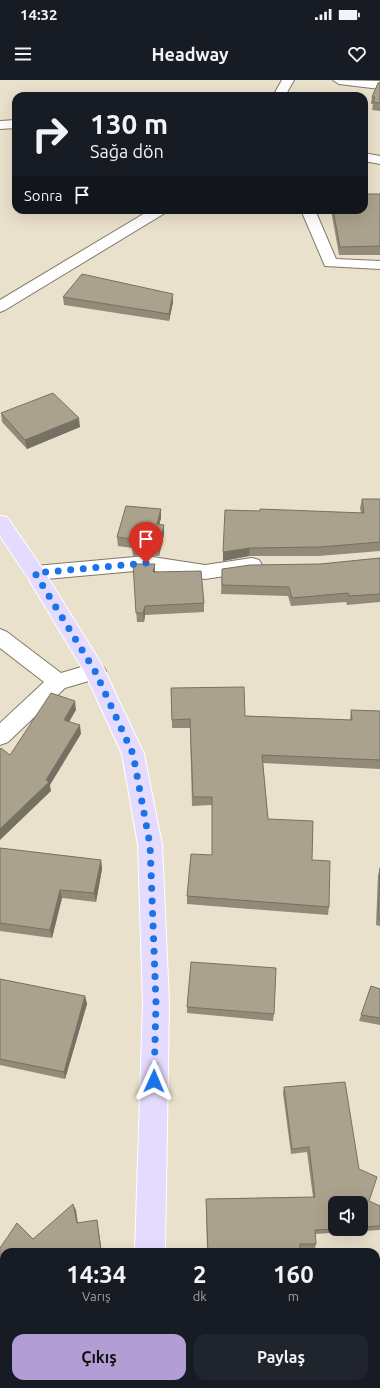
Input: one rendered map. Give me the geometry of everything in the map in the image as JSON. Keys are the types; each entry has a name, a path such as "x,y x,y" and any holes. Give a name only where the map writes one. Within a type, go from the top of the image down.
{"main road":[{"path":"0,522 35,573 95,671 133,754 150,845 156,1003 150,1248"}],"street":[{"path":"281,92 288,80"},
{"path":"339,80 380,85"},
{"path":"0,125 12,124"},
{"path":"368,158 380,160"},
{"path":"0,307 153,214"},
{"path":"310,214 330,263 380,265"},
{"path":"35,573 146,563 205,572 249,565 272,565"},
{"path":"0,637 58,682"},
{"path":"0,736 58,682 95,671"}],"building":[{"path":"380,82 380,103 373,102 375,97 372,97 378,83"},
{"path":"368,194 380,194 380,246 340,247 334,214 368,214"},
{"path":"82,274 173,294 169,314 63,297"},
{"path":"53,393 79,418 25,440 1,413"},
{"path":"362,499 380,499 380,542 320,547 250,548 223,552 225,510 260,511 260,509 364,513"},
{"path":"126,506 161,509 157,524 164,525 159,548 146,546 132,547 132,539 117,537"},
{"path":"380,558 380,594 349,596 348,593 292,598 289,587 222,585 222,569 250,565 320,564"},
{"path":"133,564 155,564 153,572 201,571 204,603 145,606 143,613 136,613"},
{"path":"244,687 245,716 352,720 351,710 380,711 380,760 262,755 268,819 313,821 312,860 330,861 329,907 187,896 191,854 212,855 212,797 193,797 190,719 172,720 171,688"},
{"path":"51,693 75,701 64,720 80,725 46,780 49,782 0,829 0,750 1,748 10,755"},
{"path":"0,848 101,860 94,893 60,890 50,930 0,923"},
{"path":"380,868 380,919 378,919"},
{"path":"191,962 276,968 274,1014 187,1007"},
{"path":"0,979 85,996 64,1072 0,1059"},
{"path":"371,986 380,989 380,1018 361,1015"},
{"path":"345,1082 359,1169 377,1177 369,1201 380,1206 380,1226 368,1227 368,1196 328,1196 328,1229 315,1230 316,1244 300,1244 300,1248 208,1248 206,1199 315,1197 309,1147 292,1149 284,1087"},
{"path":"73,1204 77,1223 97,1220 100,1248 0,1248 17,1223 33,1239"}],"route":[{"path":"146,563 35,573 95,671 133,754 150,845 156,1003 154,1081"}]}
